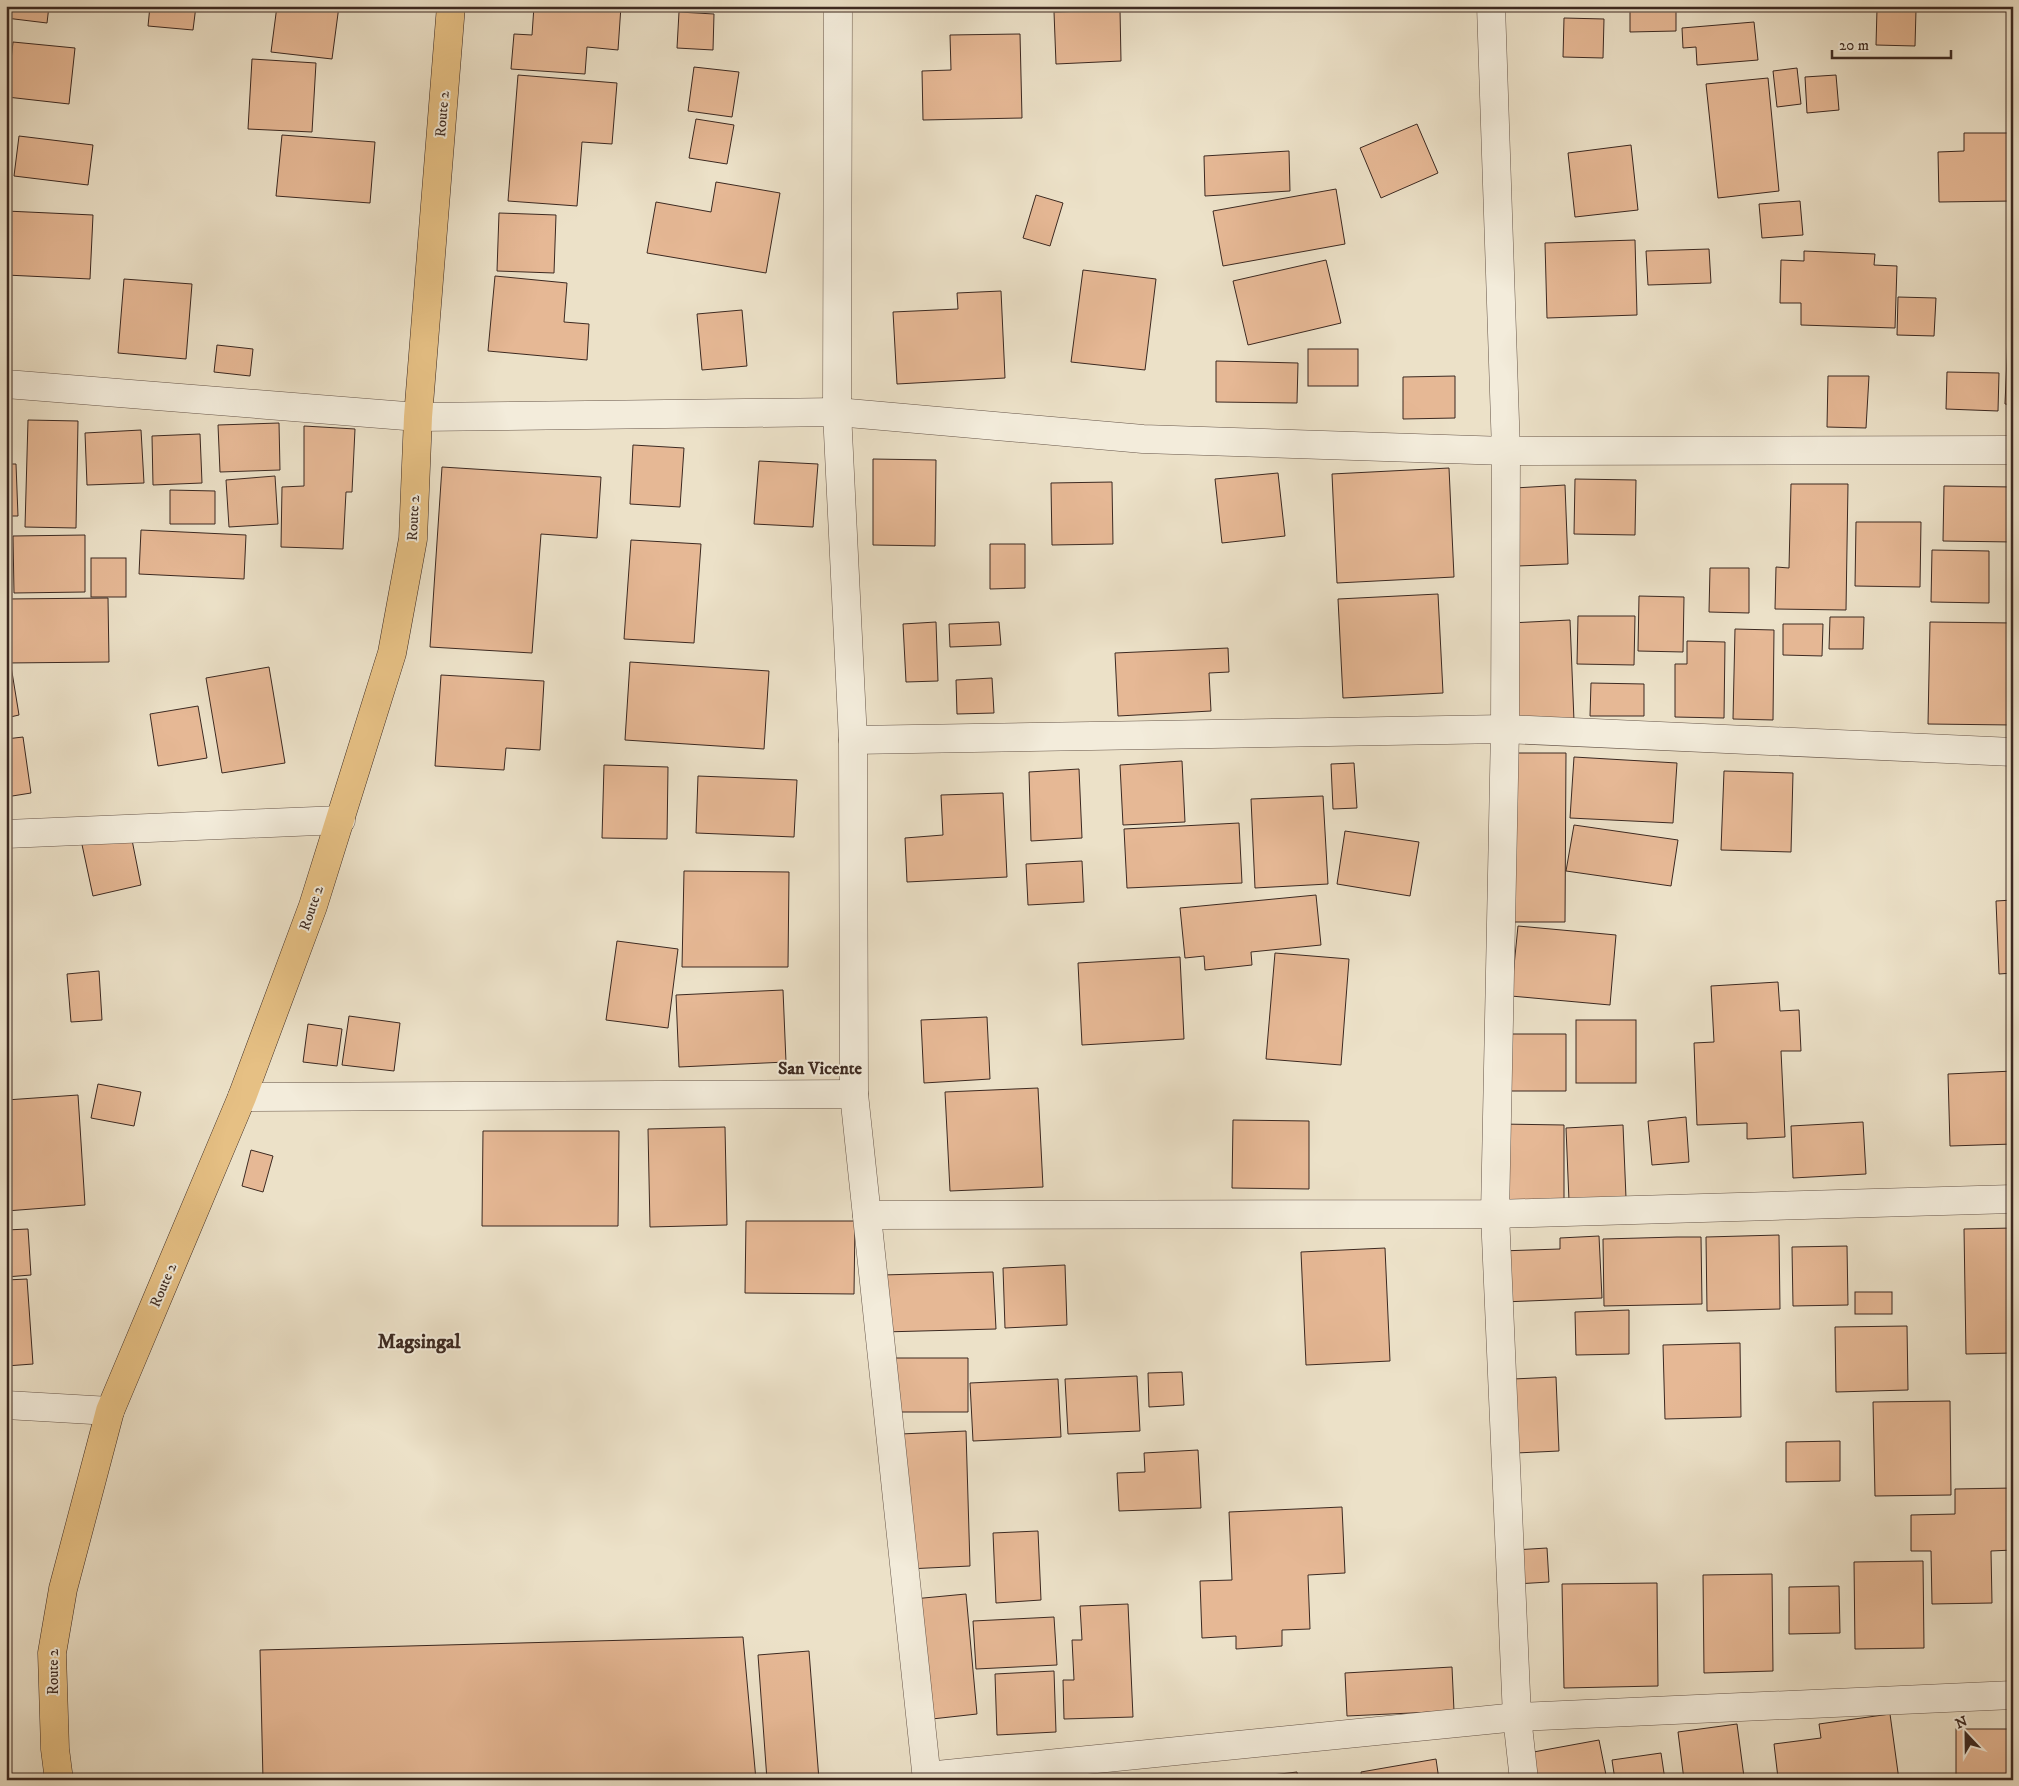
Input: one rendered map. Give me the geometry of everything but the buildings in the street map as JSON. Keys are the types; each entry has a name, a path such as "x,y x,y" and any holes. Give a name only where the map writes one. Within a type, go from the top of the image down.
{"highway":[{"name":"Route 2","path":"59,1780 55,1749 52,1653 63,1589 110,1411 242,1096 313,906 392,654 413,539 418,417 452,6"}],"street":[{"path":"838,6 837,412 853,740 854,1094 927,1778 1517,1717 2013,1695"},
{"path":"1491,6 1506,451 1505,729 1495,1214 1517,1717 1524,1780"},
{"path":"6,384 418,417 837,412 1142,439 1506,451 2013,450"},
{"path":"853,740 1505,729 2013,752"},
{"path":"6,834 341,820"},
{"path":"242,1096 854,1094"},
{"path":"868,1215 1495,1214 2013,1199"},
{"path":"6,1405 110,1411"}],"district":[{"name":"San Vicente","path":"820,1068"},
{"name":"Magsingal","path":"419,1341"}]}
